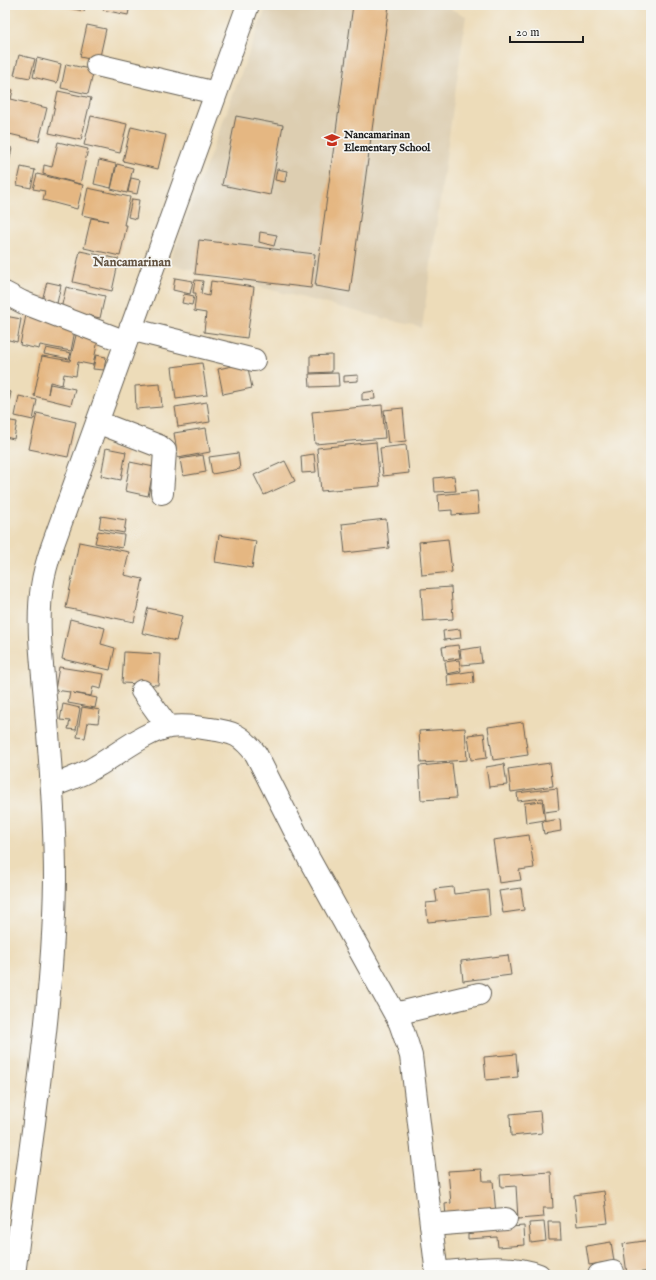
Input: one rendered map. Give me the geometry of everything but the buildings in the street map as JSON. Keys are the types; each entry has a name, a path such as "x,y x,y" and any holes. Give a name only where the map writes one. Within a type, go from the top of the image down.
{"street":[{"path":"14,1275 46,1034 53,937 55,880 54,830 39,619 41,586 52,546 248,5"},
{"path":"97,64 216,94"},
{"path":"5,293 22,302 128,336 254,360"},
{"path":"97,422 159,446 164,452 162,493"},
{"path":"142,691 168,727"},
{"path":"52,786 76,777 96,767 156,731 168,727 182,725 225,731 236,735 246,742 256,754 309,859 395,1014 408,1043 411,1056 437,1274 490,1268 511,1268 539,1275"},
{"path":"395,1014 479,994"},
{"path":"432,1225 506,1219"}],"shaded area":[{"name":"Nancamarinan Elementary School","path":"267,5 442,5 466,16 422,328 169,264"}],"place":[{"name":"Nancamarinan Elementary School","path":"332,140"}],"district":[{"name":"Nancamarinan","path":"132,261"}]}
